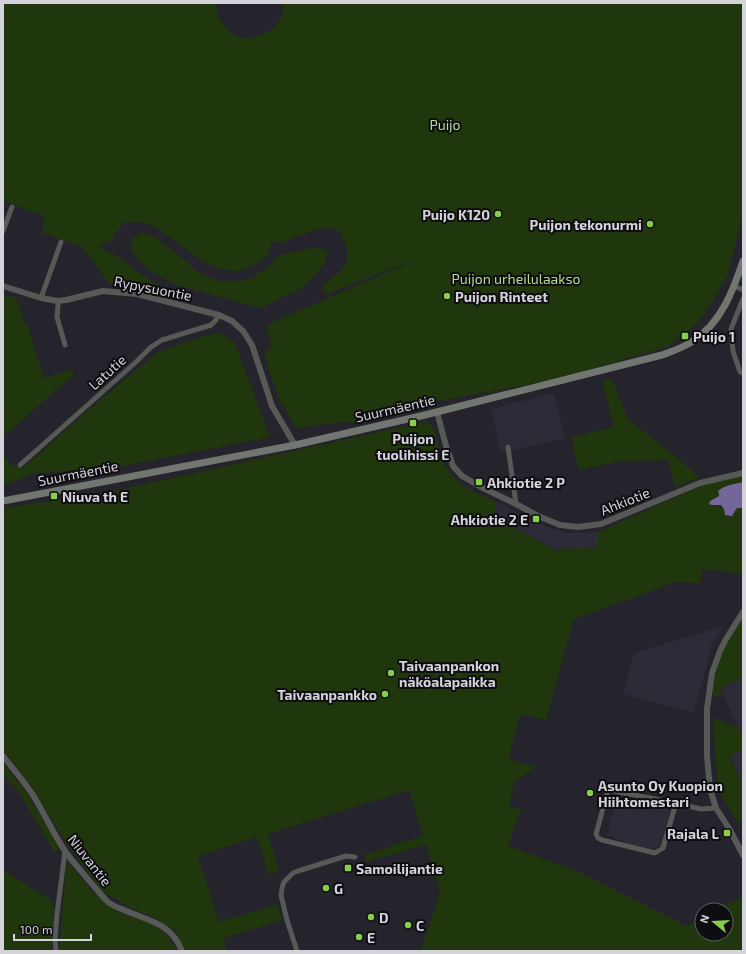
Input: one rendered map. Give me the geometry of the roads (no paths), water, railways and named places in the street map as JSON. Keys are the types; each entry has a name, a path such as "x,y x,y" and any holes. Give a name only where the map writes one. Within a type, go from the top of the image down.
{"main road":[{"name":"Suurmäentie","path":"3,501 295,445 437,412 662,355 682,348 694,341 711,326 720,314 734,286 743,261"}],"street":[{"path":"3,231 12,207"},
{"path":"41,298 61,242"},
{"name":"Rypysuontie","path":"3,286 41,298 58,300 66,300 103,291 137,294 219,315 232,321 240,328 252,345 272,406 295,445"},
{"path":"734,286 743,290"},
{"path":"58,300 57,317 65,345"},
{"path":"743,300 731,329 733,351 740,372 743,373"},
{"name":"Latutie","path":"20,465 151,347 162,340 211,325 219,315"},
{"name":"Ahkiotie","path":"437,412 453,466 462,476 538,516 560,525 578,527 601,524 700,483 743,473"},
{"path":"508,447 516,504"},
{"path":"743,612 720,651 712,673 707,703 707,756 710,789 716,808 743,855"},
{"name":"Niuvantie","path":"3,756 32,794 65,851 99,893 116,907 164,927 172,934 182,951"},
{"path":"676,803 663,848 654,852 602,840 598,838 596,834 608,790 676,803 701,809 716,808"},
{"path":"56,951 55,940 57,914 65,851"},
{"path":"297,951 282,900 281,891 284,882 293,873 298,871 346,856 355,856"}],"place":[{"name":"Puijo K120","path":"498,214"},
{"name":"Puijon tekonurmi","path":"650,224"},
{"name":"Puijon Rinteet","path":"447,296"},
{"name":"Puijo 1","path":"685,336"},
{"name":"Puijon tuolihissi E","path":"413,423"},
{"name":"Ahkiotie 2 P","path":"479,482"},
{"name":"Niuva th E","path":"54,496"},
{"name":"Ahkiotie 2 E","path":"536,519"},
{"name":"Taivaanpankon näköalapaikka","path":"391,673"},
{"name":"Taivaanpankko","path":"385,694"},
{"name":"Asunto Oy Kuopion Hiihtomestari","path":"590,793"},
{"name":"Rajala L","path":"727,833"},
{"name":"Samoilijantie","path":"348,868"},
{"name":"G","path":"326,888"},
{"name":"D","path":"371,917"},
{"name":"C","path":"408,925"},
{"name":"E","path":"359,937"}],"park label":[{"name":"Puijo","path":"445,124"},
{"name":"Puijon urheilulaakso","path":"516,278"}]}
